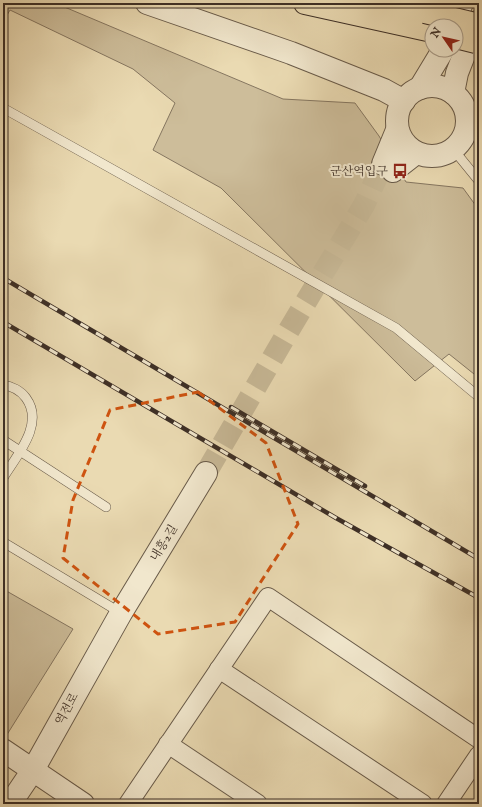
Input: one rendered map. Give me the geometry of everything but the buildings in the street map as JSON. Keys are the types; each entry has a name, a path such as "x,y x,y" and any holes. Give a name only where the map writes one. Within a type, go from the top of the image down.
{"highway":[{"path":"305,3 424,24"},
{"path":"384,3 424,23"}],"street":[{"path":"146,3 252,41 291,53 384,90 412,94 431,86 443,88 453,93 461,101 473,123 458,145 438,156 416,153 406,146 397,130"},
{"path":"455,18 462,3"},
{"path":"453,93 457,73 479,18"},
{"path":"416,153 388,168 397,130 398,113 438,58"},
{"name":"내흥2길","path":"121,613 206,473"},
{"path":"128,804 268,597 479,740"},
{"name":"역전로","path":"10,804 33,770 121,613"},
{"path":"219,669 423,804"},
{"path":"168,744 258,804"},
{"path":"3,750 83,804"},
{"path":"446,804 479,755"}],"lane":[{"path":"3,108 396,328 479,397"},
{"path":"453,149 479,181"},
{"path":"3,385 11,386 24,395 31,405 33,418 31,432 3,478"},
{"path":"3,440 106,507"},
{"path":"3,542 121,613"}],"highlighted area":[{"path":"198,392 266,443 298,524 235,622 158,634 63,558 73,500 110,410"}],"shaded area":[{"path":"3,3 55,3 283,99 355,103 379,136 406,182 463,188 479,210 479,378 449,354 415,381 221,188 153,150 175,103 133,69 10,10 3,22"},
{"path":"3,589 73,629 3,741"}],"tunnel":[{"path":"206,473 364,205 383,164"}],"railway":[{"path":"3,278 479,559"},
{"path":"3,322 336,518 479,598"},
{"path":"231,407 365,486"}],"place":[{"name":"군산역입구","path":"400,171"}]}
